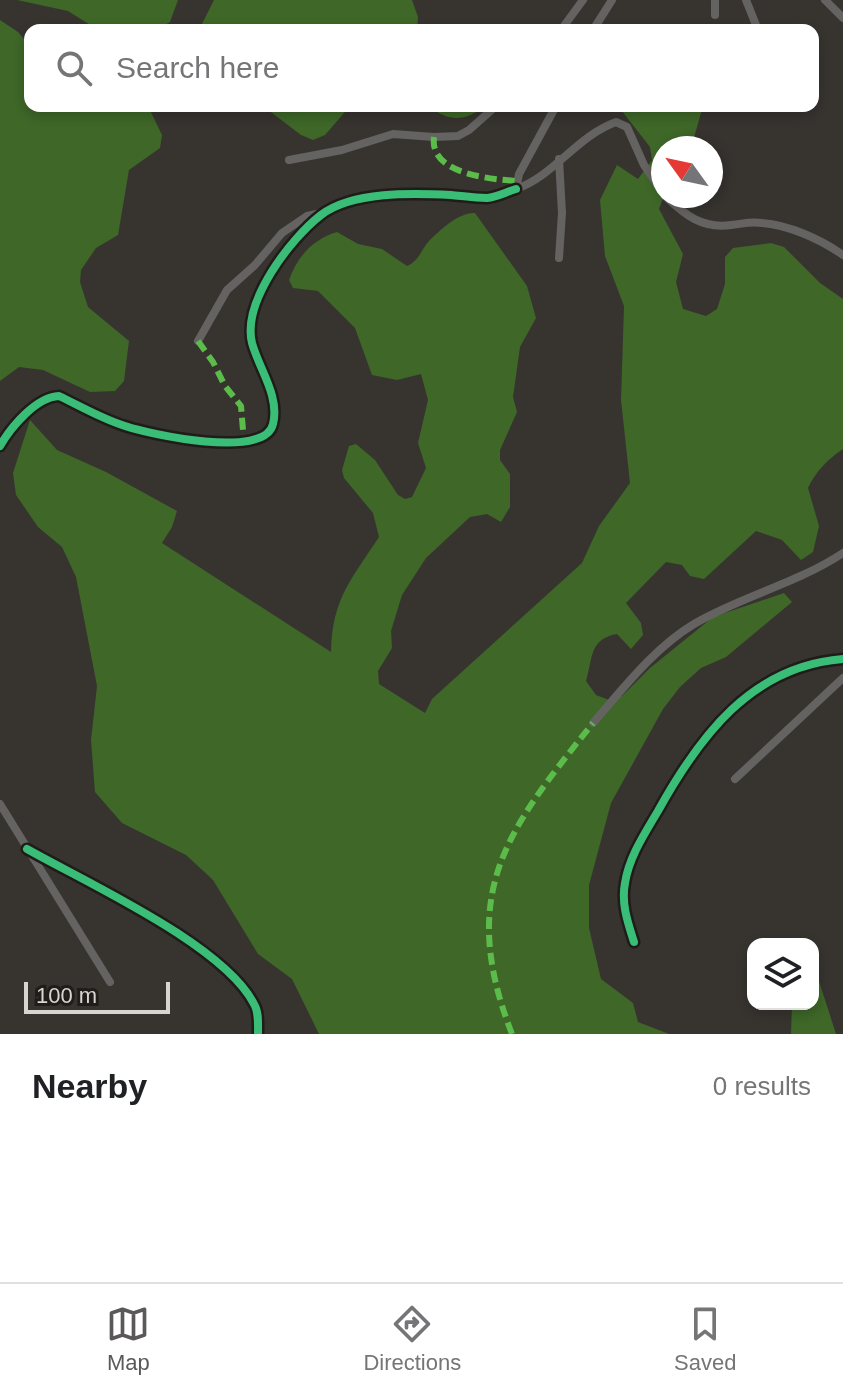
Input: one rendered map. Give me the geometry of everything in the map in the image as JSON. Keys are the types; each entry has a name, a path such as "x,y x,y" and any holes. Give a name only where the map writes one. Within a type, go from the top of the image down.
{"street":[{"path":"565,24 583,0"},
{"path":"597,24 612,0"},
{"path":"715,0 715,15"},
{"path":"746,0 756,24"},
{"path":"825,0 843,18"},
{"path":"289,160 342,150 393,134 458,136 489,112"},
{"path":"516,189 519,174 553,112"},
{"path":"198,341 227,290 255,265 282,233 307,216 365,198 427,194 487,198 516,189 537,178 578,143 609,125 622,123 627,127 651,178"},
{"path":"559,159 562,213 559,258"},
{"path":"679,208 692,220 704,224 727,226 758,222 776,225 825,243 843,255"},
{"path":"0,446 30,411 52,396 59,396 124,426 189,440 244,442 267,434 273,425 274,414 267,382 253,344 251,315 269,276 306,229 324,213"},
{"path":"593,723 645,665 692,625 733,604 786,585 843,553"},
{"path":"634,942 624,899 631,863 662,803 699,743 724,715 773,681 822,661 843,659"},
{"path":"735,779 843,678"},
{"path":"0,804 110,982"},
{"path":"27,849 181,935 216,962 242,984 257,1007 258,1034"}],"green space":[{"path":"17,0 178,0 166,24 89,24 68,11"},
{"path":"214,0 412,0 418,17 417,24 202,24"},
{"path":"0,20 24,39 24,112 151,112 162,135 160,148 129,170 118,235 96,248 81,270 80,282 88,307 129,341 124,381 115,391 90,392 43,370 19,367 0,381"},
{"path":"271,112 345,112 325,135 313,140 301,135"},
{"path":"439,112 476,112 457,118"},
{"path":"623,112 701,112 694,136 651,136 651,154 650,147"},
{"path":"651,161 651,208 659,208 683,254 676,282 683,309 706,316 717,309 725,284 725,257 733,248 771,243 784,247 820,283 843,299 843,449 823,466 808,488 819,526 813,552 801,560 782,540 756,531 704,579 690,576 682,565 666,562 626,603 641,623 643,635 631,649 617,634 601,640 594,651 586,681 596,695 609,700 622,696 650,668 713,617 784,593 792,602 726,657 701,668 680,687 663,709 611,803 589,885 589,928 601,979 633,1003 638,1022 669,1034 319,1034 292,979 258,954 213,880 186,855 122,823 95,792 91,740 97,686 76,577 62,547 38,527 16,495 13,473 30,420 57,450 106,472 177,511 162,543 331,652 339,604 379,537 373,513 344,478 342,470 349,446 356,444 375,460 398,495 405,499 412,497 426,468 418,443 428,400 421,374 397,380 372,375 355,328 318,291 293,288 289,280 307,250 320,239 337,232 358,244 382,249 407,266 444,227 463,215 475,213 527,286 536,318 520,347 513,397 517,412 500,450 500,460 510,474 510,507 501,522 487,514 470,517 426,558 402,595 391,631 392,648 378,671 379,684 425,713 432,699 582,563 599,526 630,483 621,400 624,306 605,256 600,200 617,165 638,179"},
{"path":"819,981 836,1034 791,1034 792,1010 819,1010"}],"marked path":[{"path":"434,137 435,149 451,167 477,176 516,181"},
{"path":"198,341 241,406 244,442"},
{"path":"512,1034 496,985 489,941 491,902 500,866 515,831 536,797 593,723"}],"cycle path":[{"path":"0,446 17,422 33,407 59,396 116,423 157,434 229,443 250,441 265,435 273,424 274,403 252,343 254,309 271,273 309,226 321,215 349,201 383,195 419,194 487,198 516,189"},
{"path":"634,942 625,906 627,873 643,837 691,757 731,710 755,691 781,675 810,665 843,659"},
{"path":"27,849 152,917 214,960 238,982 254,1004 258,1034"}]}
